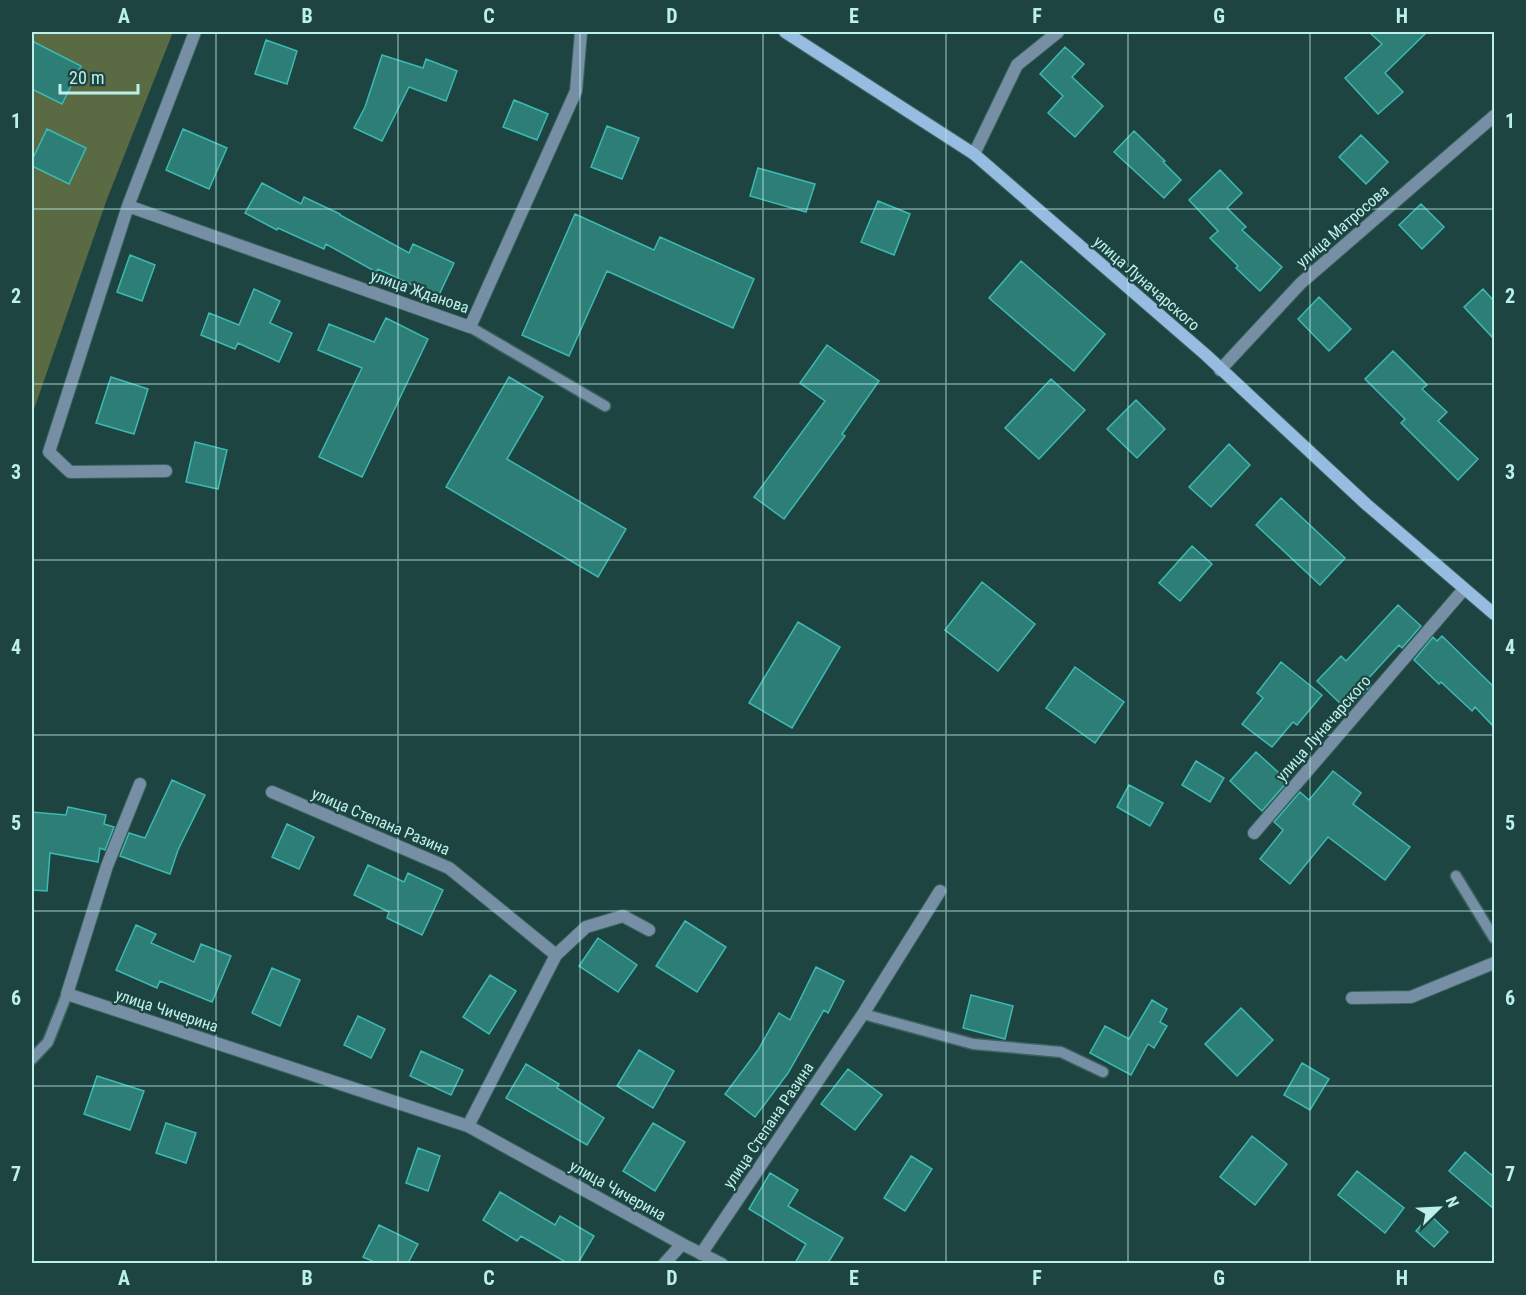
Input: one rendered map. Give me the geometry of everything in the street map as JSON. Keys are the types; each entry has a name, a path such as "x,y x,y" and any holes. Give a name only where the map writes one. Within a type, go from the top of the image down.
{"main road":[{"name":"улица Луначарского","path":"786,32 974,154 1206,355 1494,614"}],"street":[{"path":"166,471 70,472 49,452 128,206 195,32"},
{"name":"улица Жданова","path":"128,206 470,327 576,91 581,32"},
{"path":"974,154 1017,65 1058,32"},
{"name":"улица Матросова","path":"1220,370 1301,283 1494,116"},
{"name":"улица Луначарского","path":"1254,833 1464,589"},
{"path":"67,994 107,866 140,784"},
{"name":"улица Степана Разина","path":"272,792 448,868 556,955"},
{"name":"улица Степана Разина","path":"701,1254 862,1014 940,891"},
{"path":"468,1126 556,955 586,927 623,916 649,930"},
{"path":"1352,998 1411,997 1494,963"},
{"name":"улица Чичерина","path":"67,994 468,1126 682,1244 722,1263"},
{"path":"664,1263 682,1244"}],"lane":[{"path":"470,327 605,406"},
{"path":"1456,876 1494,938"},
{"path":"32,1059 48,1042 67,994"},
{"path":"862,1014 973,1044 1061,1052 1103,1072"}],"green space":[{"path":"32,32 173,32 107,199 32,415"}],"building":[{"path":"1369,32 1427,32 1385,73 1403,92 1378,114 1345,78 1382,44"},
{"path":"266,40 297,51 287,84 255,74"},
{"path":"32,41 81,66 62,104 32,89"},
{"path":"1065,47 1084,64 1072,77 1103,106 1075,137 1048,113 1063,96 1040,74"},
{"path":"382,55 423,68 426,59 457,71 446,101 409,87 382,141 354,128 365,107"},
{"path":"514,100 548,114 537,140 503,127"},
{"path":"607,126 639,138 622,179 591,167"},
{"path":"47,129 86,148 69,184 32,166 32,160"},
{"path":"183,129 227,148 209,189 166,170"},
{"path":"1134,131 1181,180 1164,198 1114,152"},
{"path":"1361,135 1388,162 1366,184 1339,157"},
{"path":"758,168 815,184 806,212 750,196"},
{"path":"1220,170 1242,193 1227,208 1246,227 1242,230 1282,267 1260,291 1210,238 1218,231 1189,200"},
{"path":"262,183 301,204 304,197 340,214 409,253 413,244 454,263 438,297 378,269 376,272 326,244 324,249 278,228 277,230 245,213"},
{"path":"878,201 910,214 894,255 861,242"},
{"path":"1421,204 1444,227 1422,249 1399,225"},
{"path":"575,214 654,250 660,237 754,279 733,328 607,271 569,356 522,335"},
{"path":"130,255 155,265 142,301 117,292"},
{"path":"1021,261 1105,334 1074,371 989,298"},
{"path":"254,289 280,301 270,323 292,333 279,362 238,343 235,349 201,335 209,313 239,325"},
{"path":"1483,289 1494,301 1494,339 1464,307"},
{"path":"1319,297 1351,329 1329,351 1298,319"},
{"path":"386,318 428,339 362,477 319,457 362,368 318,350 329,324 374,342"},
{"path":"827,345 879,381 842,434 845,436 784,519 754,497 825,401 800,383"},
{"path":"1393,351 1427,385 1422,389 1447,412 1438,421 1478,459 1458,480 1401,423 1405,419 1365,379"},
{"path":"111,377 148,389 134,434 96,423"},
{"path":"509,377 543,397 507,459 626,529 598,577 446,487"},
{"path":"1051,379 1085,410 1039,459 1005,428"},
{"path":"1136,400 1165,429 1137,458 1107,429"},
{"path":"195,442 227,450 218,489 186,482"},
{"path":"1229,444 1250,465 1211,507 1189,487"},
{"path":"1281,498 1345,558 1320,585 1256,525"},
{"path":"1192,546 1212,564 1180,601 1159,583"},
{"path":"982,582 1035,624 998,671 945,630"},
{"path":"1398,605 1421,626 1402,648 1399,645 1366,681 1371,685 1347,710 1317,681 1341,656 1346,661"},
{"path":"798,622 840,647 792,728 749,703"},
{"path":"1442,636 1494,687 1494,727 1475,707 1472,711 1414,660 1433,637 1437,641"},
{"path":"1281,662 1322,695 1297,725 1293,722 1272,747 1242,724 1263,698 1257,693"},
{"path":"1075,667 1124,702 1095,743 1046,708"},
{"path":"1256,752 1288,781 1262,811 1230,781"},
{"path":"1196,761 1224,778 1210,802 1182,785"},
{"path":"1333,771 1361,793 1353,804 1410,847 1385,880 1328,837 1290,884 1260,859 1283,830 1274,822 1300,792 1309,800"},
{"path":"172,780 205,795 178,850 170,874 120,856 129,833 145,838"},
{"path":"1129,785 1163,803 1150,826 1117,807"},
{"path":"68,807 106,815 104,824 114,827 105,850 100,848 98,862 50,853 47,891 32,890 32,812 66,815"},
{"path":"287,824 314,837 299,869 272,857"},
{"path":"368,865 404,882 408,873 443,890 422,935 387,918 389,912 354,895"},
{"path":"685,921 726,947 697,992 656,966"},
{"path":"136,925 156,934 151,943 194,962 201,944 231,956 212,1002 160,981 157,988 116,970"},
{"path":"598,938 637,965 618,992 579,966"},
{"path":"816,967 844,981 828,1013 824,1010 788,1073 755,1117 725,1094 758,1050 779,1013 790,1020"},
{"path":"272,968 300,980 280,1026 252,1013"},
{"path":"490,975 516,991 489,1034 463,1017"},
{"path":"971,995 1013,1006 1005,1039 963,1028"},
{"path":"1152,1000 1167,1009 1160,1022 1167,1026 1154,1048 1148,1044 1131,1075 1090,1053 1105,1026 1129,1039"},
{"path":"1241,1008 1273,1040 1237,1076 1205,1044"},
{"path":"358,1016 385,1029 371,1058 344,1045"},
{"path":"639,1050 674,1071 653,1108 617,1086"},
{"path":"421,1051 463,1070 451,1095 410,1076"},
{"path":"1302,1063 1329,1079 1310,1110 1284,1095"},
{"path":"526,1064 559,1084 557,1088 604,1118 587,1145 506,1098"},
{"path":"848,1069 882,1095 855,1130 821,1104"},
{"path":"97,1076 144,1091 130,1130 84,1114"},
{"path":"166,1123 196,1133 186,1163 156,1153"},
{"path":"653,1123 685,1142 655,1191 623,1171"},
{"path":"1252,1136 1287,1164 1255,1205 1220,1177"},
{"path":"418,1148 440,1156 428,1191 406,1183"},
{"path":"1465,1152 1494,1177 1494,1209 1449,1171"},
{"path":"911,1156 932,1169 905,1211 884,1198"},
{"path":"1357,1171 1404,1208 1385,1233 1338,1195"},
{"path":"770,1173 798,1190 788,1206 843,1238 828,1263 795,1263 806,1244 749,1209"},
{"path":"500,1192 555,1225 560,1216 594,1236 578,1263 567,1263 521,1236 517,1241 483,1220"},
{"path":"1430,1215 1448,1232 1434,1247 1416,1231"},
{"path":"379,1225 418,1244 408,1263 377,1263 363,1257"}]}
